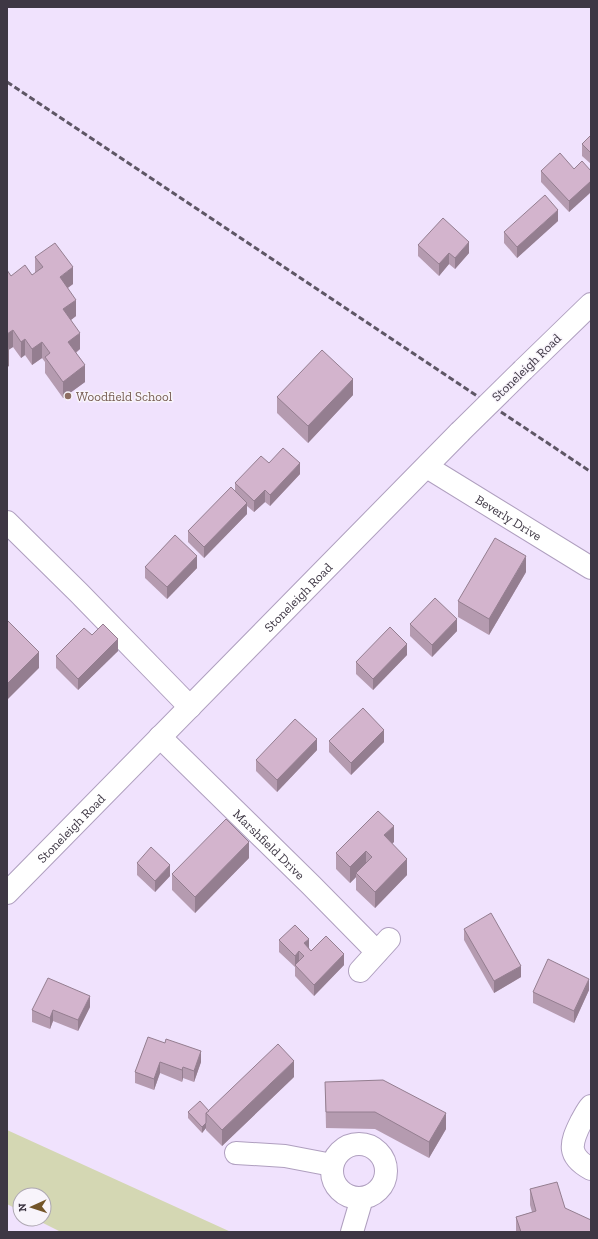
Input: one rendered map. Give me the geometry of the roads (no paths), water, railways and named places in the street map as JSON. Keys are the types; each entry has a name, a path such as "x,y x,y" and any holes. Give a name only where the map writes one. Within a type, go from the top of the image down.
{"street":[{"name":"Stoneleigh Road","path":"11,882 160,737 460,432 591,304"},
{"name":"Beverly Drive","path":"427,467 591,568"},
{"path":"7,522 79,593 190,707"},
{"name":"Marshfield Drive","path":"160,737 311,885 383,946 360,972"},
{"path":"591,1106 574,1136 573,1152 577,1160 591,1169"},
{"path":"357,1144 366,1145 374,1149 381,1156 385,1164 386,1173 383,1182 371,1195 362,1198 354,1197 346,1195 334,1182 332,1165 335,1157 348,1146 357,1144"},
{"path":"236,1153 284,1156 332,1165"},
{"path":"352,1232 362,1198"}],"railway":[{"path":"7,82 591,472"}],"place":[{"name":"Woodfield School","path":"68,396"}]}
